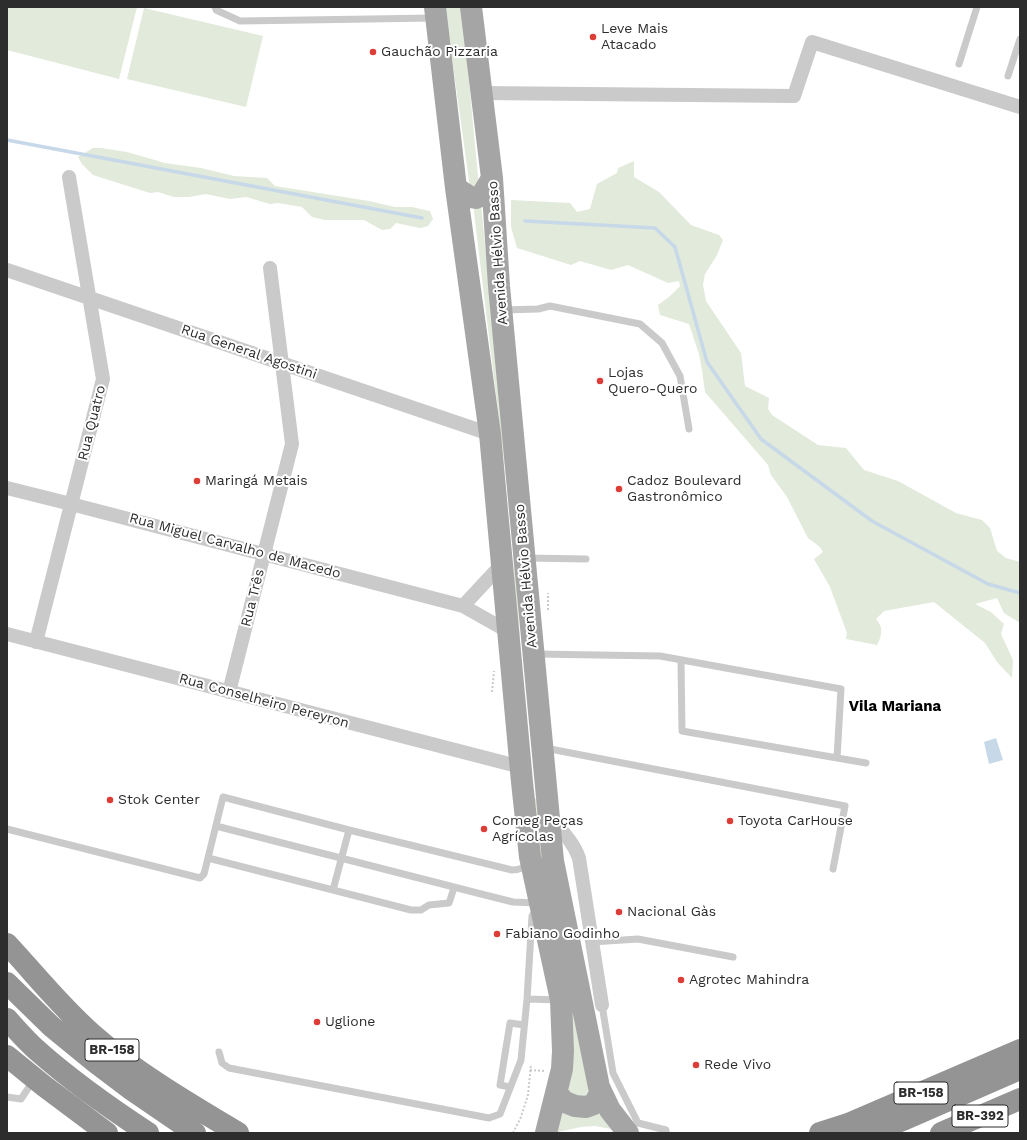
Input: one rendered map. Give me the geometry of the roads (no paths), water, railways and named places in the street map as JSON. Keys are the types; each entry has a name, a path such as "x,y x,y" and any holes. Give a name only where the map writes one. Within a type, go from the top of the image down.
{"highway":[{"name":"BR-158","path":"7,944 63,1006 93,1035 162,1087 238,1133"},
{"name":"BR-158","path":"7,983 51,1026 84,1053 132,1090 195,1133"},
{"path":"7,1019 38,1051 103,1102 148,1133"},
{"name":"BR-158","path":"820,1133 848,1124 1020,1050"},
{"path":"7,1056 107,1133"},
{"name":"BR-158","path":"868,1133 903,1120 1020,1069"},
{"name":"BR-392","path":"941,1133 1020,1099"}],"main road":[{"name":"Avenida Hélvio Basso","path":"471,7 492,178 497,267 553,861 601,1092 610,1110 628,1133"},
{"name":"Avenida Hélvio Basso","path":"436,12 456,188 490,434 530,857 561,1000 563,1051 562,1069 546,1133"},
{"path":"456,188 476,198 482,195 492,178"},
{"path":"556,1093 565,1102 575,1106 586,1107 594,1104 601,1092"}],"street":[{"path":"482,93 794,96 812,42 1020,107"},
{"name":"Rua Quatro","path":"36,642 103,378 69,177"},
{"name":"Rua Três","path":"229,692 292,444 270,268"},
{"name":"Rua General Agostini","path":"7,270 490,434"},
{"name":"Rua Miguel Carvalho de Macedo","path":"7,488 462,606 509,632"},
{"path":"462,606 503,564"},
{"name":"Rua Conselheiro Pereyron","path":"7,634 521,767"},
{"path":"549,815 575,848 579,858 602,1005"},
{"path":"553,861 564,856 579,858"}],"lane":[{"path":"215,7 216,10 240,21 436,12"},
{"path":"959,64 977,7"},
{"path":"1008,76 1020,39"},
{"path":"501,311 538,309 550,306 640,324 662,343 680,376 689,429"},
{"path":"524,558 586,559"},
{"path":"534,654 660,656 841,689 837,758"},
{"path":"681,661 682,731 866,763"},
{"path":"543,748 845,806 833,869"},
{"path":"7,829 200,878 204,874 224,797 349,830 512,870 519,870 526,865 530,857"},
{"path":"216,826 454,888 513,902 540,903 532,916 527,1000 521,1060 500,1114 490,1118 229,1068 222,1063 219,1052"},
{"path":"333,890 349,830"},
{"path":"208,858 411,910 421,910 429,905 449,903 454,888"},
{"path":"592,942 638,939 733,957"},
{"path":"527,1000 561,1000"},
{"path":"602,1005 613,1073 638,1122 666,1130 666,1133"},
{"path":"510,1087 500,1085 510,1023 524,1025"},
{"path":"7,1097 22,1099 35,1079"}],"water":[{"path":"996,738 1003,760 989,764 984,742"}],"waterway":[{"path":"7,140 422,218"},
{"path":"525,221 655,228 675,247 707,362 761,439 872,521 988,584 1020,593"}],"place":[{"name":"Leve Mais Atacado","path":"593,37"},
{"name":"Gauchão Pizzaria","path":"373,52"},
{"name":"Lojas Quero-Quero","path":"600,381"},
{"name":"Maringá Metais","path":"197,481"},
{"name":"Cadoz Boulevard Gastronômico","path":"619,489"},
{"name":"Stok Center","path":"110,800"},
{"name":"Toyota CarHouse","path":"730,821"},
{"name":"Comeg Peças Agrícolas","path":"484,829"},
{"name":"Nacional Gàs","path":"619,912"},
{"name":"Fabiano Godinho","path":"497,934"},
{"name":"Agrotec Mahindra","path":"681,980"},
{"name":"Uglione","path":"317,1022"},
{"name":"Rede Vivo","path":"696,1065"}],"district":[{"name":"Vila Mariana","path":"895,707"}]}
